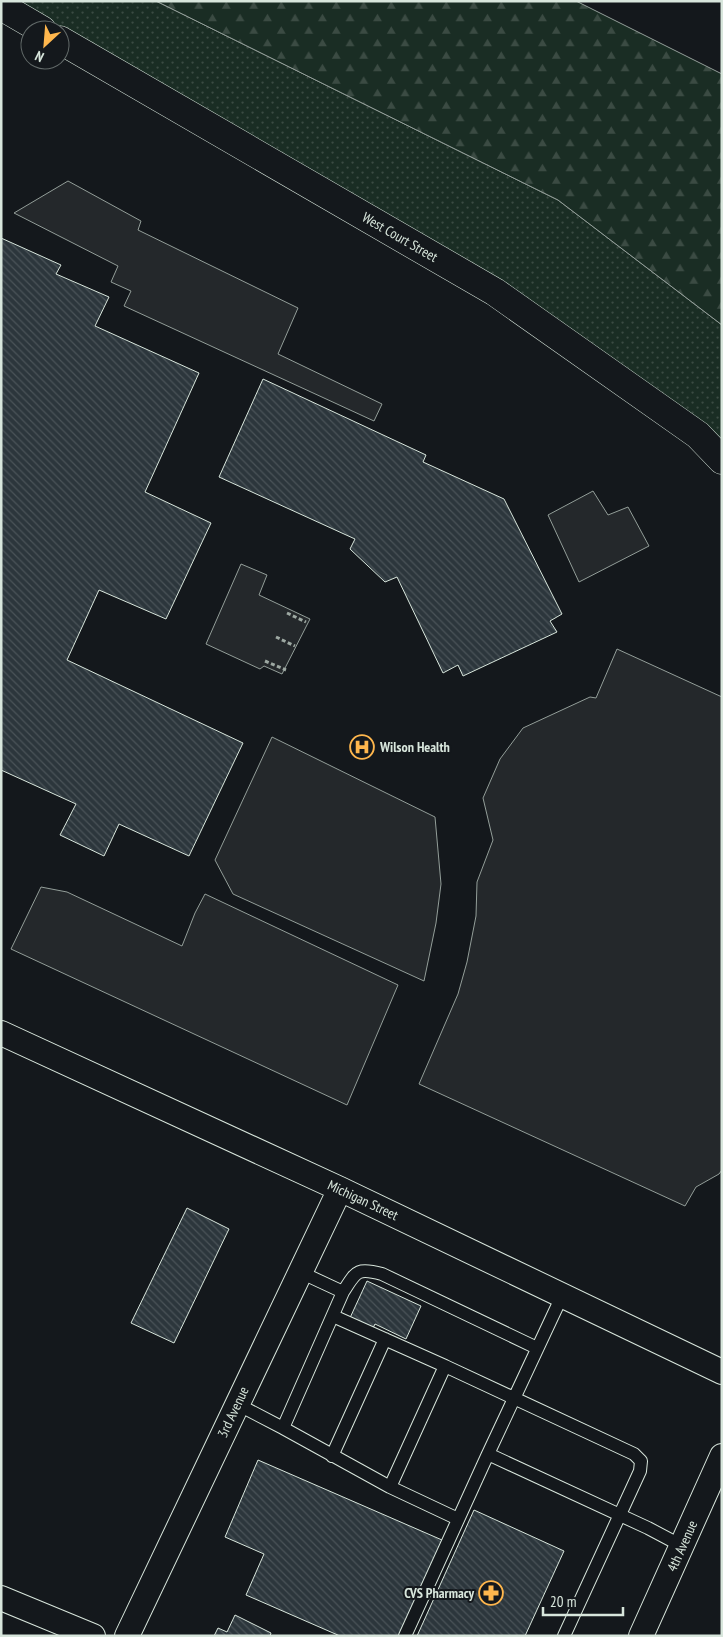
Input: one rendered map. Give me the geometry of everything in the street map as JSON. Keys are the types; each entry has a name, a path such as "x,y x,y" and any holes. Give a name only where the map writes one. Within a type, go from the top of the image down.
{"main road":[{"path":"1,6 25,20"},
{"name":"West Court Street","path":"70,46 495,292 698,435 722,460"}],"street":[{"name":"Michigan Street","path":"1,1033 340,1189 722,1372"},
{"name":"3rd Avenue","path":"127,1636 340,1189"},
{"name":"4th Avenue","path":"641,1636 722,1456"},
{"path":"1,1598 93,1636"}],"lane":[{"path":"283,1428 343,1292 355,1274 366,1270 382,1274 537,1348"},
{"path":"300,1272 343,1292"},
{"path":"405,1636 562,1296"},
{"path":"333,1316 634,1454 641,1461 640,1471 564,1636"},
{"path":"332,1456 385,1339"},
{"path":"390,1486 445,1366"},
{"path":"237,1404 332,1456 458,1519"},
{"path":"488,1454 648,1528 682,1546"}],"path":[{"path":"287,613 306,622"},
{"path":"276,637 295,646"},
{"path":"265,661 286,670"}],"green space":[{"path":"1,1 156,1 558,200 722,325 722,460 495,292 70,42 70,20 33,20"},
{"path":"156,1 576,1 722,74 722,325 558,200"}],"shaded area":[{"path":"68,181 141,221 138,230 298,308 278,354 382,404 374,421 124,306 131,291 111,282 118,266 14,213"},
{"path":"593,491 608,515 628,507 649,546 579,582 548,515"},
{"path":"241,564 267,575 259,595 310,619 282,674 264,666 260,669 206,644"},
{"path":"617,649 722,697 722,1170 719,1174 696,1187 685,1206 419,1084 458,994 467,962 476,916 477,882 493,840 483,798 500,759 523,728 590,697 596,698"},
{"path":"272,737 435,817 441,884 436,923 424,981 233,894 215,860"},
{"path":"41,887 67,892 182,946 205,894 398,985 347,1105 11,949"}],"building":[{"path":"1,238 61,265 56,274 109,297 95,326 199,373 145,492 211,523 166,619 99,590 67,660 243,743 189,856 119,824 104,856 60,835 76,804 1,770"},
{"path":"263,379 426,455 423,462 504,499 562,614 550,621 557,632 463,676 458,665 443,673 397,577 385,582 350,549 355,539 219,477"},
{"path":"187,1208 229,1229 174,1343 131,1323"},
{"path":"367,1281 421,1306 406,1339 375,1324 372,1330 349,1320"},
{"path":"258,1460 442,1540 400,1636 340,1636 246,1595 264,1554 225,1537"},
{"name":"CVS Pharmacy","path":"474,1510 564,1551 525,1636 417,1636"},
{"path":"235,1615 271,1633 270,1636 214,1636 218,1628 227,1632"}],"place":[{"name":"Wilson Health","path":"362,747"},
{"name":"CVS Pharmacy","path":"491,1593"}]}
